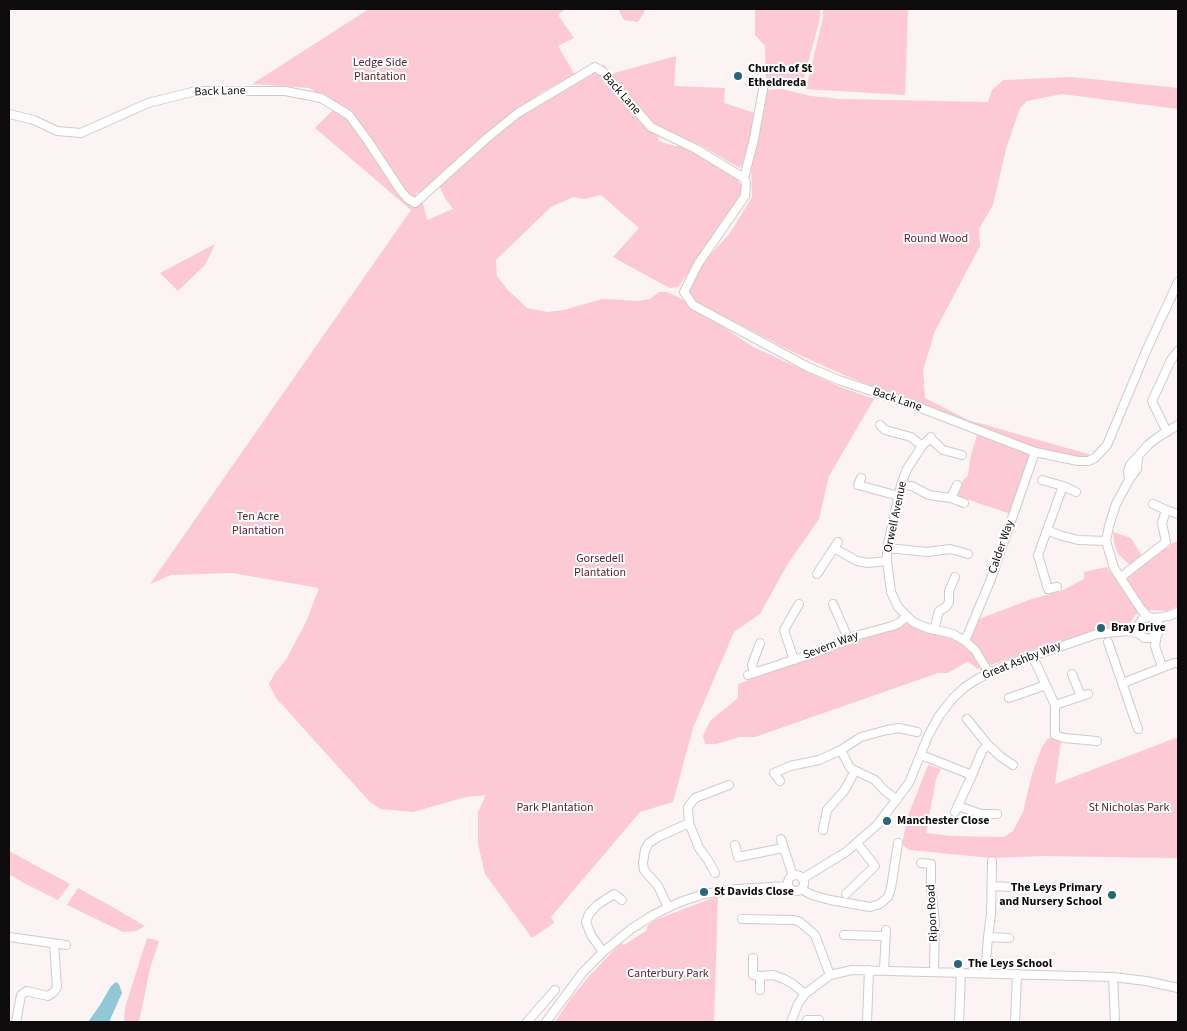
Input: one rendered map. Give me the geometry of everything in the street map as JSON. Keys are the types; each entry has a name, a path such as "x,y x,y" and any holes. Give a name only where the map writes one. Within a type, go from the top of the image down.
{"street":[{"name":"Back Lane","path":"9,114 34,120 57,131 81,133 148,103 196,91 284,90 320,98 349,115 401,191 415,203 487,138 518,113 595,67 603,72 629,100 650,127 696,149 744,178 746,183 745,196 698,264 684,292 693,305 808,367 838,380 913,404 1035,452"},
{"path":"744,178 754,139 763,89"},
{"path":"1035,452 1057,458 1088,461 1103,451 1178,282"},
{"path":"1167,432 1152,401 1171,360 1178,351"},
{"path":"1155,634 1144,638 1144,623 1141,609 1114,568 1106,541 1112,516 1129,480 1135,474 1138,458 1148,445 1178,426"},
{"path":"881,438 883,427 911,437 922,446"},
{"name":"Orwell Avenue","path":"962,454 943,450 931,438 922,446 907,469 901,485 887,548 887,561 891,592 898,607 917,624 952,634 965,641 975,650 989,673"},
{"name":"Calder Way","path":"965,641 991,580 1035,452"},
{"path":"1042,480 1076,492"},
{"path":"858,485 899,496"},
{"path":"901,485 912,486 929,495 952,498 964,502"},
{"path":"952,498 957,485"},
{"path":"1048,589 1038,555 1063,486"},
{"path":"1152,504 1178,514"},
{"path":"1121,577 1166,542 1162,522 1166,510"},
{"path":"1046,530 1078,540 1106,541"},
{"path":"817,574 836,545 857,561 868,563 887,561"},
{"path":"887,548 928,552 950,549 968,554"},
{"path":"934,630 939,611 946,607 949,602 948,591 955,577"},
{"path":"1039,593 1057,587"},
{"path":"775,634 784,630 799,604"},
{"path":"827,614 835,607 848,638"},
{"name":"Great Ashby Way","path":"802,879 846,852 877,825 909,783 934,723 947,705 965,687 989,673 1032,655 1097,634 1127,631 1144,623 1178,612"},
{"name":"Severn Way","path":"760,643 752,664 751,674 831,647 848,638 892,626 907,616"},
{"name":"Great Ashby Way","path":"1155,634 1169,616"},
{"path":"1144,623 1158,622 1155,634 1156,646 1162,667"},
{"path":"784,630 794,660"},
{"path":"1108,642 1138,729"},
{"path":"1032,655 1055,705 1055,735 1088,743 1097,740"},
{"path":"1123,682 1178,663"},
{"path":"1055,705 1085,695 1072,674"},
{"path":"1014,698 1046,685"},
{"path":"967,719 988,745 1013,765"},
{"path":"780,781 774,773 790,766 819,760 841,750 861,737 899,728 916,732"},
{"path":"988,745 982,751 957,809 981,814 997,814"},
{"path":"841,750 854,771 875,780 897,800"},
{"path":"921,755 972,775"},
{"path":"823,830 829,806 844,791 854,771"},
{"path":"715,873 708,860 698,848 689,823 688,810 692,800 729,786"},
{"path":"981,814 982,804"},
{"path":"668,907 660,890 644,870 644,854 647,847 653,841 689,823"},
{"path":"781,839 793,876"},
{"path":"843,882 848,892 875,866 857,843"},
{"path":"801,889 812,895 830,900 870,907 880,904 888,897 898,843"},
{"path":"735,845 739,861 783,848"},
{"path":"985,973 991,914 992,861"},
{"name":"Ripon Road","path":"921,863 931,864 931,888 935,922 934,971"},
{"path":"546,1022 583,972 603,952 631,929 668,907 704,894 788,886 794,891 801,889 804,884 798,875 793,876 788,881 788,886"},
{"path":"614,885 614,894"},
{"path":"992,886 1011,887"},
{"path":"603,952 591,935 586,922 589,914 597,905 614,894"},
{"path":"614,894 622,900"},
{"path":"742,919 794,920 800,922 816,935 830,975"},
{"path":"844,935 868,938 885,933 884,970"},
{"path":"9,937 66,945"},
{"path":"988,937 1009,938"},
{"path":"16,1022 21,995 27,991 48,996 57,987 54,944"},
{"path":"753,958 760,990"},
{"path":"791,1022 798,1004 805,994 830,975 852,970 1113,977 1146,981 1178,988"},
{"path":"867,1022 869,970"},
{"path":"958,1022 961,972"},
{"path":"1015,1022 1017,974"},
{"path":"744,975 773,975 793,984 805,994"},
{"path":"1113,977 1115,1022"},
{"path":"527,1022 555,990"},
{"path":"807,1020 820,1018"}],"green space":[{"path":"369,9 565,9 558,15 574,38 558,46 575,75 544,91 514,112 423,192 415,193 423,204 427,220 453,209 439,185 496,132 567,85 604,65 611,74 676,56 674,86 725,88 724,103 755,113 748,154 740,168 698,144 660,128 658,141 675,146 685,146 737,179 742,187 742,200 678,287 670,288 613,257 639,228 601,195 584,199 573,197 551,207 496,260 497,276 507,289 527,308 547,312 564,310 602,299 638,301 650,299 659,292 666,292 680,298 753,347 843,388 874,399 829,476 819,519 787,565 760,614 734,632 693,728 673,802 640,812 551,917 554,923 532,938 485,874 478,844 478,812 486,795 466,797 413,812 380,809 370,802 276,698 269,684 286,660 306,622 319,588 232,573 171,575 150,584 411,210 315,128 336,107 310,88 252,84"},
{"path":"618,9 646,9 638,22 624,20"},
{"path":"755,9 820,9 820,18 802,86 766,84 765,46 755,35"},
{"path":"823,9 908,9 905,95 806,89 823,18"},
{"name":"Round Wood","path":"1072,77 1178,88 1178,109 1062,94 1027,101 1020,108 1006,149 993,205 979,229 980,246 935,331 923,370 925,398 968,420 1095,456 1082,459 1054,454 995,436 844,375 791,351 693,300 690,296 689,287 704,262 730,233 752,197 751,164 764,91 782,89 811,96 840,99 988,102 992,90 1003,80"},
{"path":"215,244 205,265 178,291 160,273"},
{"path":"977,435 1029,455 1030,458 1011,514 960,497 958,494 963,480 968,476 970,459"},
{"path":"1113,532 1131,538 1142,556 1130,565 1118,554"},
{"path":"1178,541 1178,606 1167,611 1151,610 1135,615 1131,622 1094,631 978,669 968,662 948,673 938,673 755,737 740,737 716,744 705,744 703,736 710,721 738,698 738,684 908,623 962,642 967,631 979,619 1032,599 1061,591 1084,579 1084,572 1107,567 1117,581 1129,575 1154,553"},
{"path":"1149,622 1155,628 1149,634 1143,628"},
{"name":"St Nicholas Park","path":"1178,737 1178,858 1042,856 992,858 909,850 902,844 908,816 928,765 941,769 936,779 926,833 951,836 1004,837 1013,831 1023,812 1032,774 1042,747 1048,738 1061,741 1055,784"},
{"path":"9,851 70,884 58,900 24,883 9,874"},
{"path":"78,888 145,926 136,931 123,932 67,905"},
{"name":"Canterbury Park","path":"718,896 714,1022 555,1022 571,998 590,975 621,943 624,945 646,931 648,925 655,920"},
{"path":"147,938 159,941 150,968 139,1022 124,1022 125,1008"}],"water":[{"path":"116,982 119,984 122,993 109,1022 88,1022 111,986"}],"place":[{"name":"Church of St Etheldreda","path":"738,76"},
{"name":"Bray Drive","path":"1101,628"},
{"name":"Manchester Close","path":"887,821"},
{"name":"St Davids Close","path":"704,892"},
{"name":"The Leys Primary and Nursery School","path":"1112,895"},
{"name":"The Leys School","path":"958,964"}],"park label":[{"name":"Ledge Side Plantation","path":"380,70"},
{"name":"Ten Acre Plantation","path":"258,524"},
{"name":"Gorsedell Plantation","path":"600,566"},
{"name":"Park Plantation","path":"555,808"}]}
